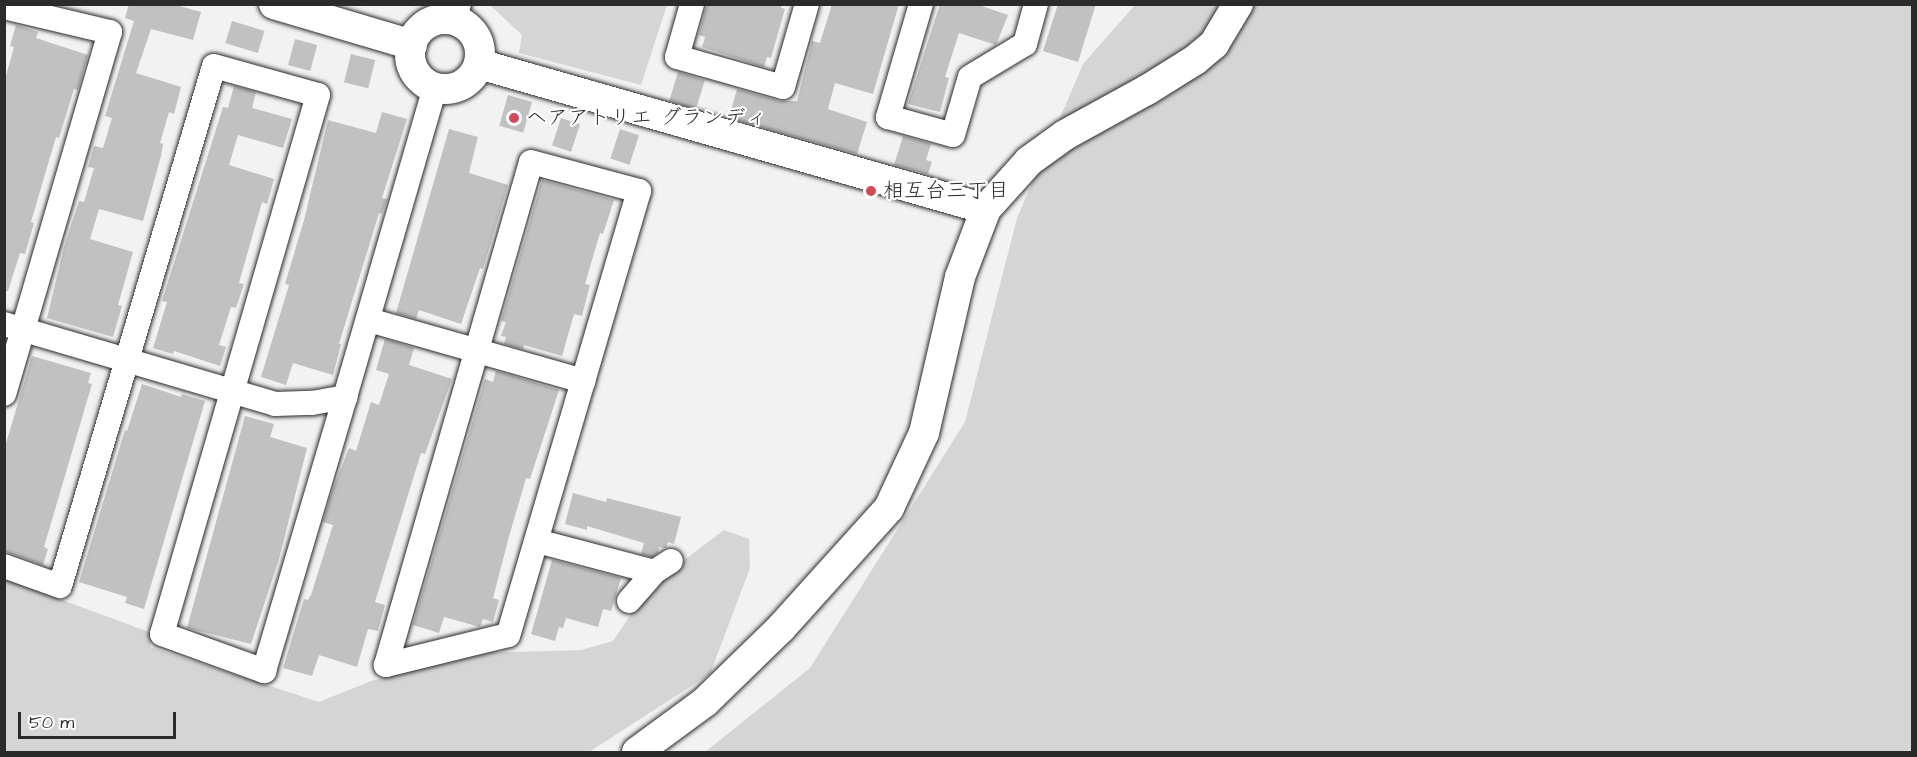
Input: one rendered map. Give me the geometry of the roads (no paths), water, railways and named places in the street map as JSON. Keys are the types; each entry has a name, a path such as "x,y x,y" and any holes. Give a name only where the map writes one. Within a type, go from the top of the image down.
{"street":[{"path":"274,4 412,45"},
{"path":"692,4 677,57 783,87 807,4"},
{"path":"921,4 888,117 953,135 970,77 1025,44 1036,4"},
{"path":"638,753 705,702 756,652 889,508 924,433 960,277 986,209 1038,154 1065,135 1147,90 1195,60 1214,44 1238,4"},
{"path":"4,7 110,32 14,327 4,394"},
{"path":"457,12 478,42 479,64 474,74 457,87 435,87 418,75 410,55 412,45 416,35 433,21 457,12"},
{"path":"479,64 986,209"},
{"path":"4,566 60,586 214,66 318,95 162,634 264,671 369,320 435,87"},
{"path":"531,162 639,191 583,381 508,635 386,664 531,162"},
{"path":"369,320 583,381"},
{"path":"14,327 234,390 275,404 312,403 345,397"},
{"path":"537,541 663,567 629,601"}],"place":[{"name":"ヘアアトリエ グランディ","path":"514,118"},
{"name":"相互台三丁目","path":"871,191"}]}
